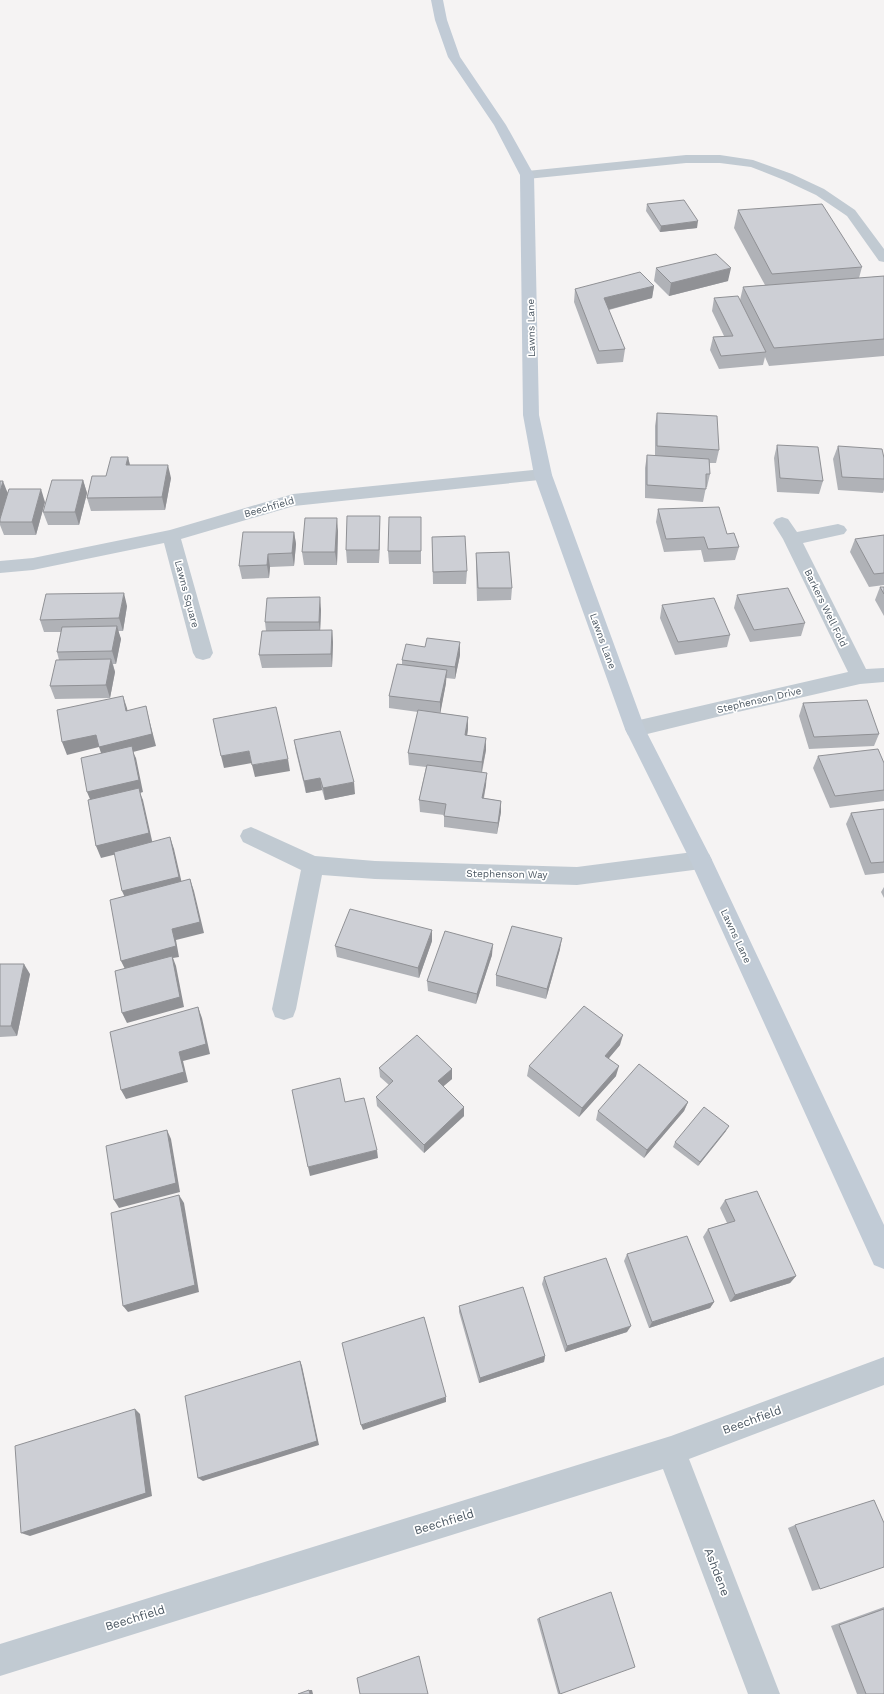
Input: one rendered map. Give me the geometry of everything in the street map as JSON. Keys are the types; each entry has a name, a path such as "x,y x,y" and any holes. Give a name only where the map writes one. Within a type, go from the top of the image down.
{"street":[{"name":"Lawns Lane","path":"437,0 441,20 454,57 500,125 527,175 532,415 543,474 635,729 700,860 884,1255"},
{"name":"Beechfield","path":"0,567 33,564 171,536 293,500 543,474"},
{"name":"Barkers Well Fold","path":"782,523 792,539 860,677"},
{"path":"792,539 838,530"},
{"name":"Lawns Square","path":"171,536 203,653"},
{"name":"Stephenson Drive","path":"635,729 729,706 860,677 884,675"},
{"name":"Stephenson Way","path":"251,836 312,864 375,870 577,876 700,860"},
{"path":"284,1009 312,864"},
{"name":"Beechfield","path":"0,1660 671,1451 884,1371"},
{"name":"Ashdene","path":"671,1451 764,1694"}],"lane":[{"path":"527,175 686,159 720,159 753,164 788,177 820,192 851,213 884,258"}],"building":[{"path":"684,200 698,221 661,226 647,204"},
{"path":"822,204 862,267 772,274 738,210"},
{"path":"716,254 731,268 671,283 656,268"},
{"path":"640,272 654,286 604,298 625,349 599,351 575,289"},
{"path":"884,276 884,339 774,348 743,287"},
{"path":"738,296 766,352 721,356 713,337 733,336 714,298"},
{"path":"657,413 717,416 719,450 657,446"},
{"path":"777,445 818,447 823,481 780,478"},
{"path":"838,446 882,449 884,458 884,479 842,477"},
{"path":"647,455 709,459 710,474 706,474 706,489 647,485"},
{"path":"111,457 128,457 126,465 168,465 162,497 87,498 92,476 106,476"},
{"path":"52,480 83,480 75,512 43,512"},
{"path":"0,481 3,481 0,492"},
{"path":"9,489 41,489 32,522 0,522"},
{"path":"719,507 727,534 734,533 739,547 708,549 704,537 666,539 658,509"},
{"path":"347,516 380,516 379,550 346,550"},
{"path":"389,517 421,517 421,551 388,551"},
{"path":"305,518 337,518 335,552 302,552"},
{"path":"243,532 294,532 292,553 268,554 267,565 239,566"},
{"path":"884,535 884,573 874,574 855,539"},
{"path":"465,536 467,571 433,572 432,537"},
{"path":"509,552 512,588 478,588 476,553"},
{"path":"880,587 884,587 884,594"},
{"path":"788,588 805,623 754,630 737,595"},
{"path":"124,593 119,618 40,620 46,594"},
{"path":"320,597 319,622 265,622 267,598"},
{"path":"714,598 730,635 678,642 662,605"},
{"path":"117,626 112,651 57,652 62,627"},
{"path":"332,630 331,654 259,655 262,631"},
{"path":"427,638 460,642 455,667 402,660 406,644 425,647"},
{"path":"111,659 106,685 50,686 56,660"},
{"path":"397,664 447,670 440,702 389,696"},
{"path":"123,696 126,711 146,706 152,734 99,747 96,735 62,742 57,710"},
{"path":"867,700 879,734 814,737 803,703"},
{"path":"276,707 288,759 252,765 249,751 221,756 213,719"},
{"path":"418,710 468,717 465,735 486,738 482,762 408,753"},
{"path":"340,731 354,782 323,788 320,778 304,781 294,740"},
{"path":"132,746 139,780 87,792 81,758"},
{"path":"878,749 884,763 884,790 835,796 818,756"},
{"path":"427,765 487,773 482,798 501,801 498,823 444,816 446,804 419,800"},
{"path":"139,788 149,833 96,846 88,800"},
{"path":"884,809 884,862 871,863 851,813"},
{"path":"170,837 179,877 122,891 114,852"},
{"path":"190,879 200,922 172,929 176,946 121,961 110,900"},
{"path":"350,909 432,930 418,968 335,946"},
{"path":"512,926 562,938 547,989 496,975"},
{"path":"445,931 493,944 477,994 427,981"},
{"path":"172,956 180,997 122,1013 115,971"},
{"path":"0,964 24,964 11,1026 0,1026"},
{"path":"584,1006 623,1035 605,1056 619,1066 582,1108 529,1066"},
{"path":"198,1007 206,1044 179,1052 184,1072 121,1090 110,1032"},
{"path":"417,1035 452,1069 438,1081 464,1107 424,1145 376,1097 393,1081 379,1068"},
{"path":"639,1064 688,1102 647,1150 598,1111"},
{"path":"340,1078 345,1102 364,1098 377,1150 308,1167 292,1090"},
{"path":"704,1107 729,1126 700,1162 675,1142"},
{"path":"167,1130 176,1183 114,1200 106,1146"},
{"path":"757,1191 796,1276 735,1295 708,1229 735,1221 725,1200"},
{"path":"179,1195 195,1285 123,1306 111,1213"},
{"path":"687,1236 714,1302 652,1322 627,1254"},
{"path":"606,1258 631,1326 567,1346 544,1277"},
{"path":"523,1287 545,1356 480,1378 459,1306"},
{"path":"424,1317 446,1397 361,1425 342,1343"},
{"path":"300,1361 317,1441 198,1478 185,1396"},
{"path":"135,1409 146,1493 21,1533 15,1446"},
{"path":"874,1500 884,1523 884,1567 820,1589 795,1525"},
{"path":"611,1592 635,1667 560,1694 539,1618"},
{"path":"884,1609 884,1694 866,1694 839,1625"},
{"path":"419,1656 428,1694 360,1694 357,1678"},
{"path":"309,1690 310,1694 298,1694"}]}
